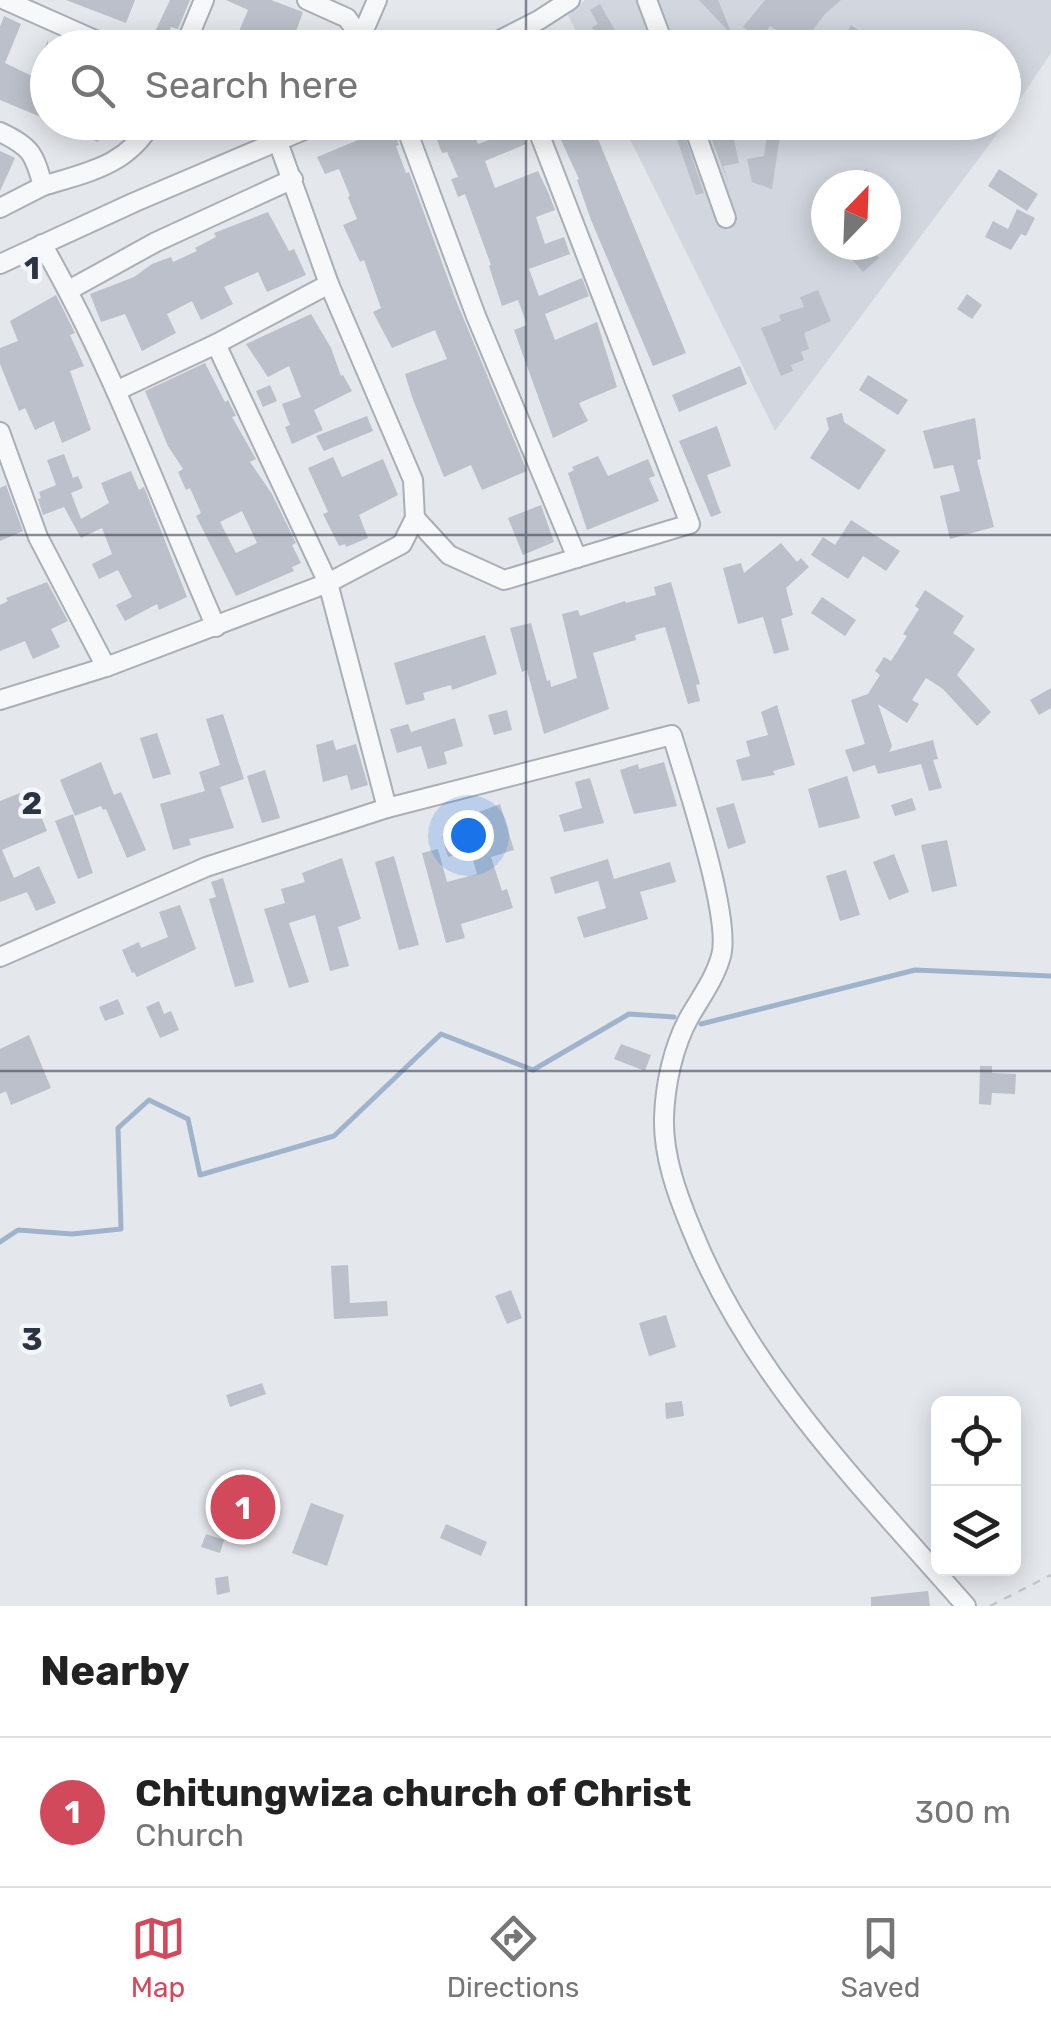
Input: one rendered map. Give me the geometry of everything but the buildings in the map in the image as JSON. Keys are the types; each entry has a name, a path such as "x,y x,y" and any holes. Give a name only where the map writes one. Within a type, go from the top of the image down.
{"street":[{"path":"5,0 72,30"},
{"path":"192,30 204,0"},
{"path":"307,0 347,18 356,30"},
{"path":"368,30 377,0"},
{"path":"519,30 570,0"},
{"path":"647,0 658,30"},
{"path":"0,132 30,150 43,186"},
{"path":"0,208 43,186 108,166 132,150 139,140"},
{"path":"0,264 282,140"},
{"path":"411,140 476,316 578,558"},
{"path":"415,518 450,555 504,580 690,524 542,140"},
{"path":"698,140 726,218"},
{"path":"0,700 106,667 328,583 402,544 415,518 414,480 329,284 278,142"},
{"path":"68,290 156,242 292,180"},
{"path":"42,244 116,391 216,626"},
{"path":"116,391 329,284"},
{"path":"216,344 328,583 387,808"},
{"path":"0,432 38,537 106,667"},
{"path":"2,952 206,867 387,808 672,735 704,843 724,942 716,969 685,1028 666,1086 665,1143 674,1182 708,1270 752,1350 793,1408 966,1606"}],"path":[{"path":"990,1606 1051,1575"}],"shaded area":[{"path":"585,0 1051,0 1051,53 1021,98 1021,30 576,30 568,15"},
{"path":"630,140 992,141 775,431"}],"waterway":[{"path":"701,1024 915,970 1051,976"},
{"path":"0,1242 18,1230 72,1234 121,1229 118,1128 149,1100 188,1119 200,1175 334,1136 441,1034 533,1070 629,1014 674,1017"}],"place":[{"name":"Chitungwiza church of Christ","path":"243,1507"}]}
